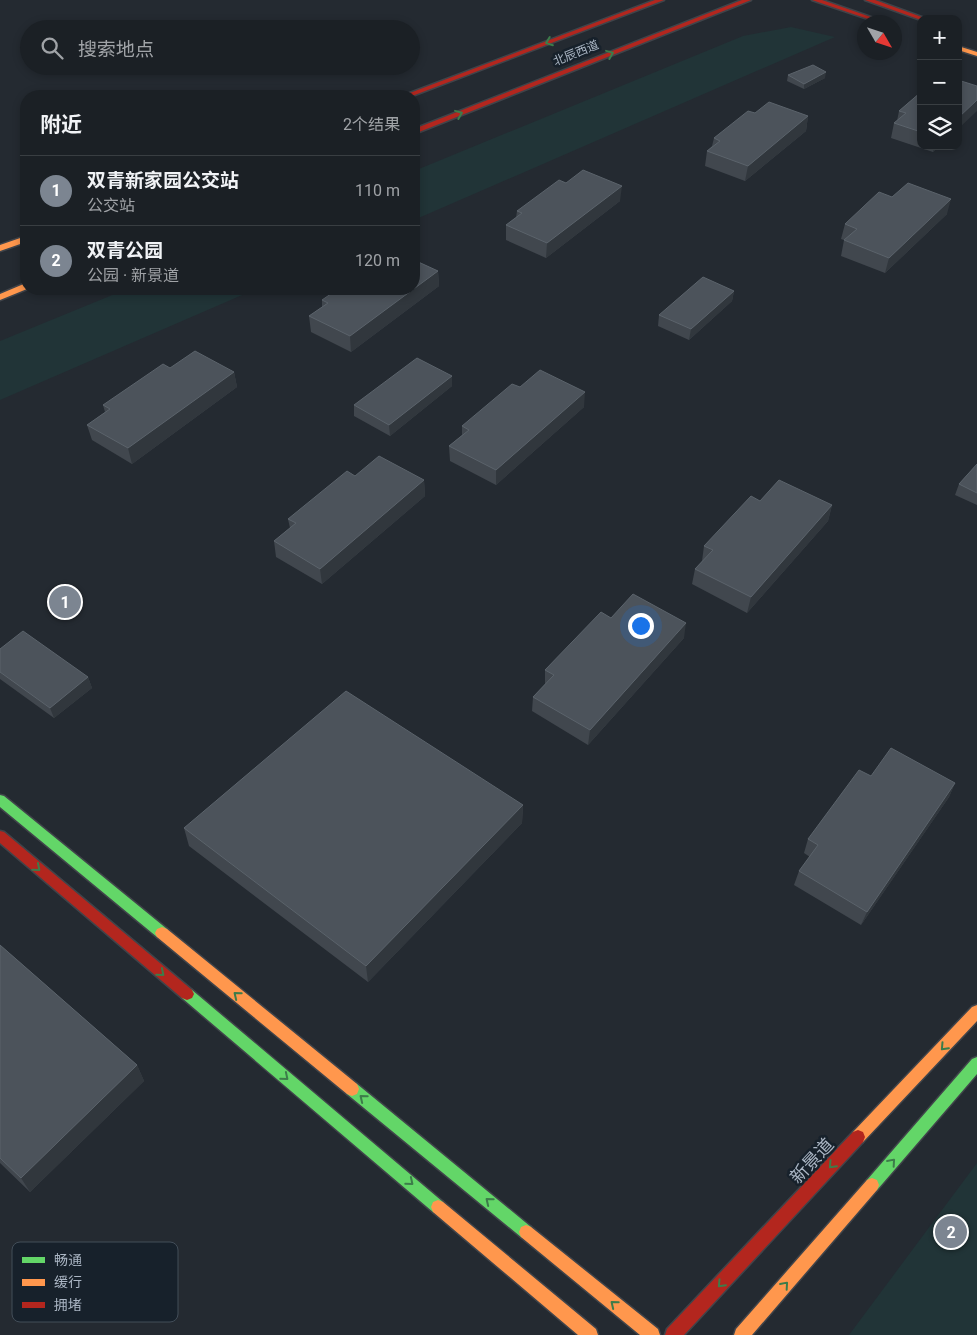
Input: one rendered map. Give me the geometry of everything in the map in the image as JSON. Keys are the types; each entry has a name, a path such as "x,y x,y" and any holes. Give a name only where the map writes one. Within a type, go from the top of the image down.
{"street":[{"name":"北辰西道","path":"420,91 661,0"},
{"name":"北辰西道","path":"420,130 748,0"},
{"path":"815,0 861,15"},
{"path":"868,0 917,17"},
{"path":"962,49 977,54"},
{"path":"0,248 20,240"},
{"path":"0,297 20,289"},
{"path":"0,800 652,1335"},
{"path":"0,836 590,1335"},
{"name":"新景道","path":"673,1335 977,1012"},
{"path":"742,1335 977,1064"}],"green space":[{"path":"791,27 835,37 420,217 420,169 743,36"},
{"path":"112,295 242,295 0,400 0,341"},
{"path":"977,1163 977,1335 849,1335"}],"building":[{"path":"813,65 826,72 804,84 788,75"},
{"path":"962,81 977,86 977,100 962,114"},
{"path":"917,95 917,131 894,123 906,113 899,111"},
{"path":"769,102 808,116 748,166 707,151 720,141 714,138 748,111 755,113"},
{"path":"583,170 622,186 547,243 506,225 522,213 517,211 559,180 566,183"},
{"path":"908,183 951,199 889,258 844,240 857,229 845,224 879,192 892,197"},
{"path":"420,263 438,271 420,284"},
{"path":"703,277 734,291 691,329 659,315"},
{"path":"329,295 406,295 350,336 309,316 328,303 322,300"},
{"path":"195,351 234,372 128,448 87,425 110,409 103,405 163,364 170,368"},
{"path":"417,358 452,376 389,425 354,405"},
{"path":"540,370 585,392 496,470 449,446 469,430 462,426 512,384 520,387"},
{"path":"379,456 424,480 320,569 274,541 296,523 288,519 347,471 355,476"},
{"path":"977,464 977,493 959,484"},
{"path":"779,480 832,505 751,597 695,569 713,550 704,546 751,496 760,501"},
{"path":"633,594 686,623 590,730 533,697 554,675 545,670 601,612 611,618"},
{"path":"23,631 88,677 50,708 0,672 0,649"},
{"path":"346,691 523,805 366,966 184,828"},
{"path":"891,748 955,783 867,912 799,871 818,845 808,839 859,770 871,776"},
{"path":"0,945 137,1065 21,1178 0,1158"}],"traffic: fast":[{"path":"0,800 162,933"},
{"path":"187,994 438,1207"},
{"path":"872,1185 977,1064"},
{"path":"352,1089 526,1232"}],"traffic: slow":[{"path":"962,49 977,54"},
{"path":"0,248 20,241"},
{"path":"0,297 20,289"},
{"path":"162,933 352,1089"},
{"path":"858,1137 977,1011"},
{"path":"742,1335 872,1185"},
{"path":"438,1207 590,1335"},
{"path":"526,1232 652,1335"}],"traffic: jam":[{"path":"420,91 661,0"},
{"path":"420,130 748,0"},
{"path":"815,0 861,15"},
{"path":"868,0 917,17"},
{"path":"0,836 187,994"},
{"path":"673,1335 858,1137"}],"place":[{"name":"双青新家园公交站","path":"65,602"},
{"name":"双青公园","path":"951,1232"}]}
